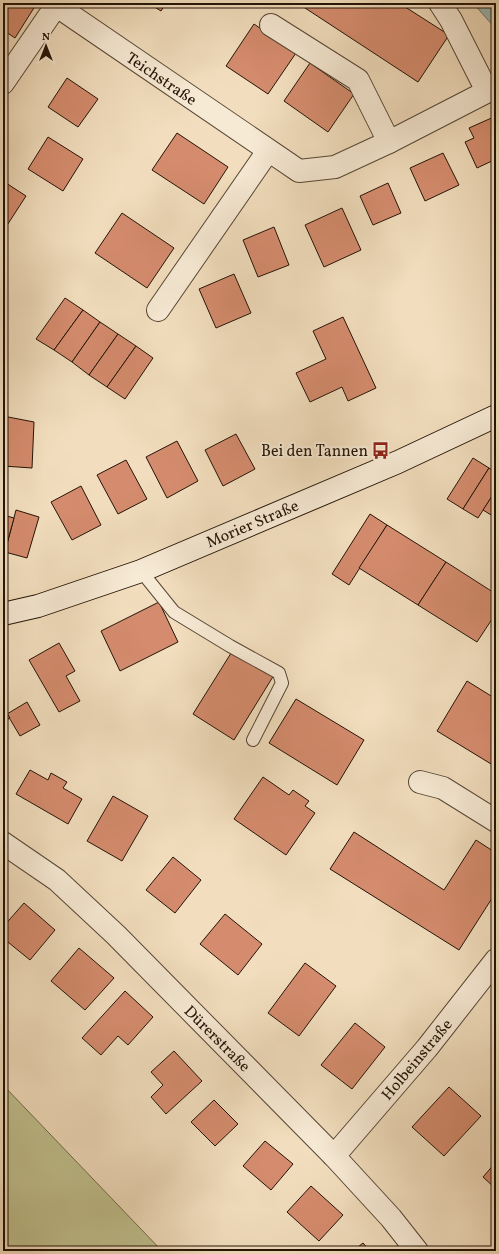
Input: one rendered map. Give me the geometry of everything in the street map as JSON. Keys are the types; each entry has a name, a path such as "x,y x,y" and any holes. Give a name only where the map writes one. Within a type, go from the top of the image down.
{"street":[{"name":"Teichstraße","path":"58,4 268,151 299,171 335,167 389,142 492,89 440,3"},
{"path":"3,83 58,4"},
{"path":"271,25 358,80 389,142"},
{"path":"158,310 268,151"},
{"name":"Morier Straße","path":"3,614 38,606 141,571 398,462 496,416"},
{"path":"420,782 443,788 496,821"},
{"name":"Dürerstraße","path":"3,843 57,880 116,935 334,1156 392,1218 417,1251"},
{"name":"Holbeinstraße","path":"334,1156 427,1048 496,960"}],"lane":[{"path":"141,571 174,612 230,646 280,673 282,682 253,740"}],"green space":[{"path":"3,1085 162,1251 3,1251"}],"water":[{"path":"473,3 496,3 496,28 495,28"}],"building":[{"path":"3,3 37,3 15,38 3,30"},
{"path":"148,3 166,3 161,11"},
{"path":"304,3 399,3 449,35 418,82 302,6"},
{"path":"254,24 296,53 268,94 226,66"},
{"path":"310,63 354,94 328,132 284,101"},
{"path":"67,78 98,99 78,127 48,107"},
{"path":"496,116 496,165 494,160 477,168 465,142 474,138 469,128"},
{"path":"177,133 228,167 204,204 152,170"},
{"path":"48,137 83,159 63,191 28,169"},
{"path":"443,153 459,185 425,201 410,168"},
{"path":"3,181 26,196 4,230 3,229"},
{"path":"388,183 401,213 373,225 360,196"},
{"path":"342,208 361,250 324,267 305,225"},
{"path":"122,213 174,248 147,288 95,253"},
{"path":"274,227 289,265 258,277 243,240"},
{"path":"234,274 251,313 216,328 199,289"},
{"path":"65,298 83,310 54,350 36,339"},
{"path":"83,310 100,322 72,362 54,350"},
{"path":"343,317 376,388 348,401 342,387 310,402 296,373 326,359 313,331"},
{"path":"100,322 118,334 89,375 72,362"},
{"path":"118,334 136,346 107,387 89,375"},
{"path":"136,346 153,358 125,399 107,387"},
{"path":"3,416 34,422 32,468 3,466"},
{"path":"236,434 255,469 223,486 205,450"},
{"path":"177,441 198,481 167,498 146,457"},
{"path":"473,458 489,468 463,509 447,499"},
{"path":"126,460 147,499 118,514 97,475"},
{"path":"489,468 496,473 496,490 478,518 463,509"},
{"path":"81,486 101,525 72,540 51,502"},
{"path":"496,490 496,518 483,510"},
{"path":"16,510 39,517 27,558 5,552"},
{"path":"370,514 387,525 349,585 332,574"},
{"path":"3,515 14,518 3,558"},
{"path":"387,525 446,562 418,605 359,568"},
{"path":"446,562 496,594 496,613 477,642 418,605"},
{"path":"159,602 178,642 120,671 101,631"},
{"path":"59,643 75,671 66,676 80,701 59,712 29,660"},
{"path":"233,650 274,675 234,740 193,714"},
{"path":"467,681 496,699 496,767 437,731"},
{"path":"296,699 364,740 337,785 269,743"},
{"path":"27,702 40,725 20,736 7,714"},
{"path":"3,707 10,718 3,722"},
{"path":"30,770 48,780 51,773 67,782 63,788 82,799 68,824 16,794"},
{"path":"263,777 289,795 293,790 309,801 305,806 315,813 286,855 234,819"},
{"path":"113,796 148,816 122,861 87,841"},
{"path":"354,832 444,890 476,840 496,853 496,892 459,950 330,869"},
{"path":"173,857 201,880 175,913 146,890"},
{"path":"24,903 55,930 30,960 3,938 3,927"},
{"path":"225,914 262,944 238,975 200,944"},
{"path":"79,948 114,978 85,1010 51,981"},
{"path":"305,963 336,986 299,1036 268,1013"},
{"path":"125,991 153,1017 128,1045 118,1036 101,1055 82,1038"},
{"path":"355,1023 385,1047 352,1089 321,1065"},
{"path":"496,1027 496,1037 491,1033"},
{"path":"174,1051 202,1081 166,1114 151,1097 163,1085 151,1072"},
{"path":"449,1087 481,1116 444,1156 412,1127"},
{"path":"214,1100 238,1124 215,1146 191,1122"},
{"path":"265,1141 293,1164 271,1190 243,1166"},
{"path":"496,1162 496,1189 483,1177"},
{"path":"311,1186 343,1215 319,1241 287,1212"},
{"path":"363,1243 370,1251 353,1251"}],"place":[{"name":"Bei den Tannen","path":"381,450"}]}
